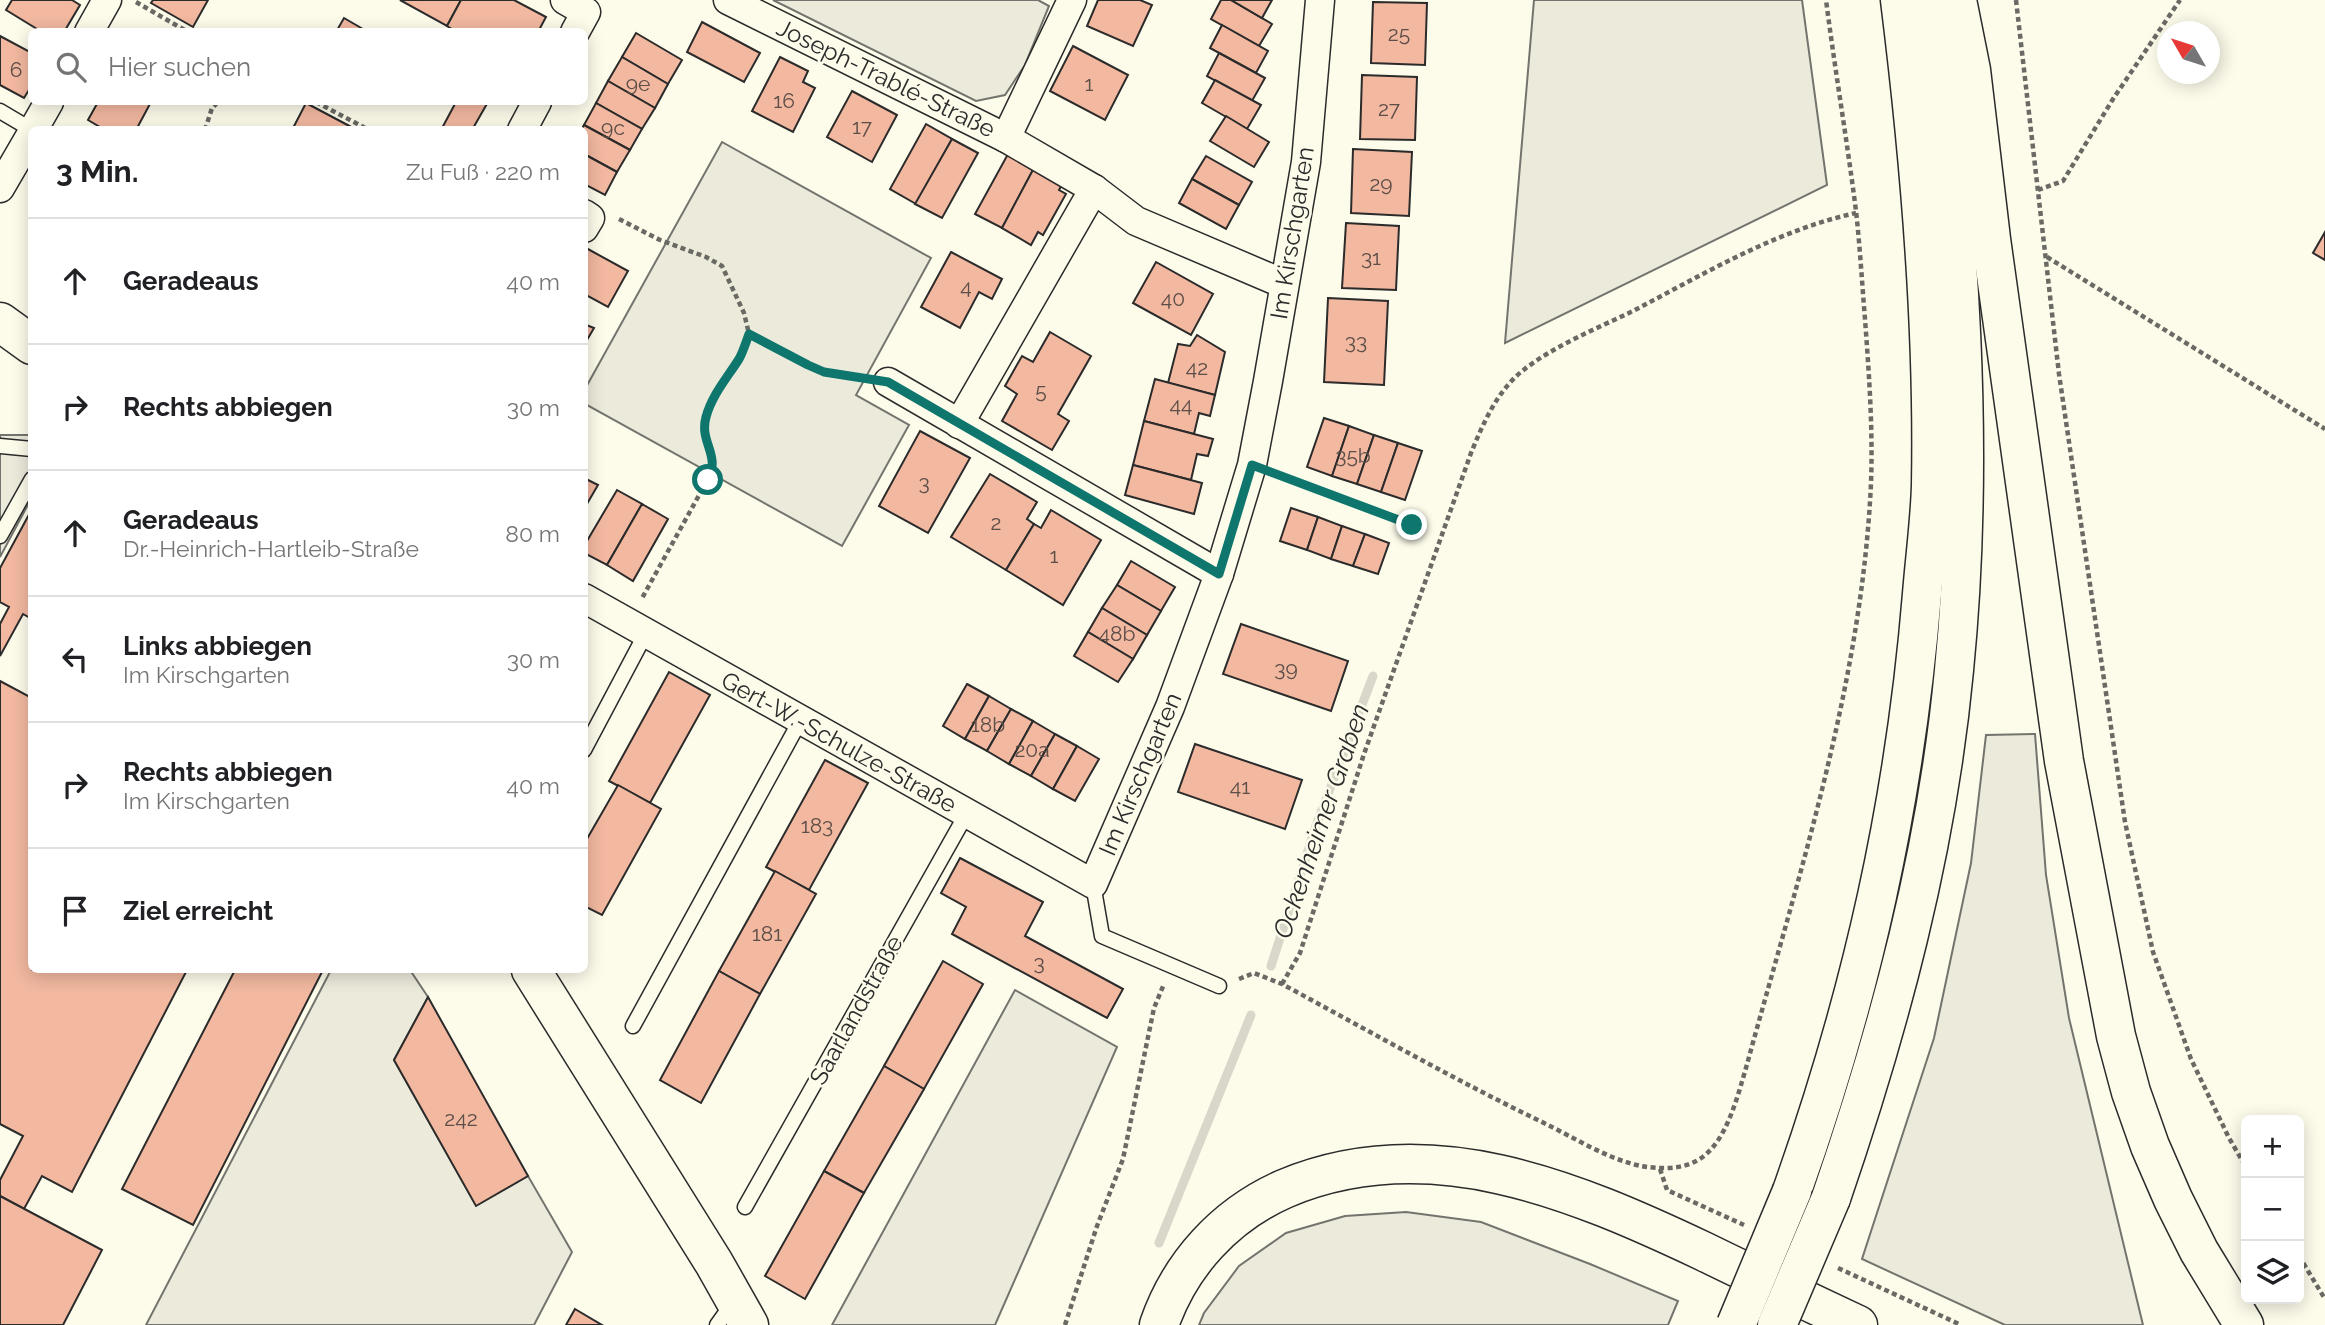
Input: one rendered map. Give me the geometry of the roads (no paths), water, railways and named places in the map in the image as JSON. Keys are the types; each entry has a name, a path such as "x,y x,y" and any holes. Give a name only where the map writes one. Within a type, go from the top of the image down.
{"main road":[{"path":"1737,1325 1792,1191 1819,1116 1863,962 1896,807 1917,649 1931,486 1929,373 1919,174 1900,0"},
{"path":"1777,1325 1831,1198 1871,1075 1909,938 1941,773 1954,671 1961,566 1963,455 1960,330 1941,81 1930,0"},
{"path":"1957,0 1976,111 1991,240 2064,761 2116,1036 2131,1092 2173,1199 2199,1251 2244,1325"},
{"path":"0,322 28,342"},
{"path":"533,973 734,1316"},
{"path":"1159,1325 1185,1271 1202,1249 1222,1228 1252,1206 1298,1183 1329,1174 1361,1167 1430,1163 1498,1174 1583,1198 1638,1221 1858,1325"}],"street":[{"path":"91,28 107,0"},
{"name":"Joseph-Trablé-Straße","path":"728,0 1006,138 1094,189 1136,221 1284,284"},
{"name":"Joseph-Trablé-Straße","path":"1006,138 1072,0"},
{"name":"Im Kirschgarten","path":"1093,884 1170,707 1219,574 1252,465 1306,162 1320,0"},
{"path":"35,126 47,105"},
{"path":"524,126 535,105"},
{"path":"0,188 28,138"},
{"path":"959,424 1094,189"},
{"path":"888,382 1219,574"},
{"name":"Gert-W.-Schulze-Straße","path":"588,600 1093,884"}],"lane":[{"path":"0,111 28,128"},
{"path":"0,446 28,449"},
{"path":"0,536 28,486"},
{"path":"588,741 637,628"},
{"path":"633,1026 800,721"},
{"name":"Saarlandstraße","path":"745,1207 967,813"},
{"path":"1093,884 1102,936 1219,986"}],"waterway":[{"name":"Ockenheimer Graben","path":"1271,966 1317,823 1373,676"},
{"name":"Ockenheimer Graben","path":"1159,1243 1251,1015"}]}
